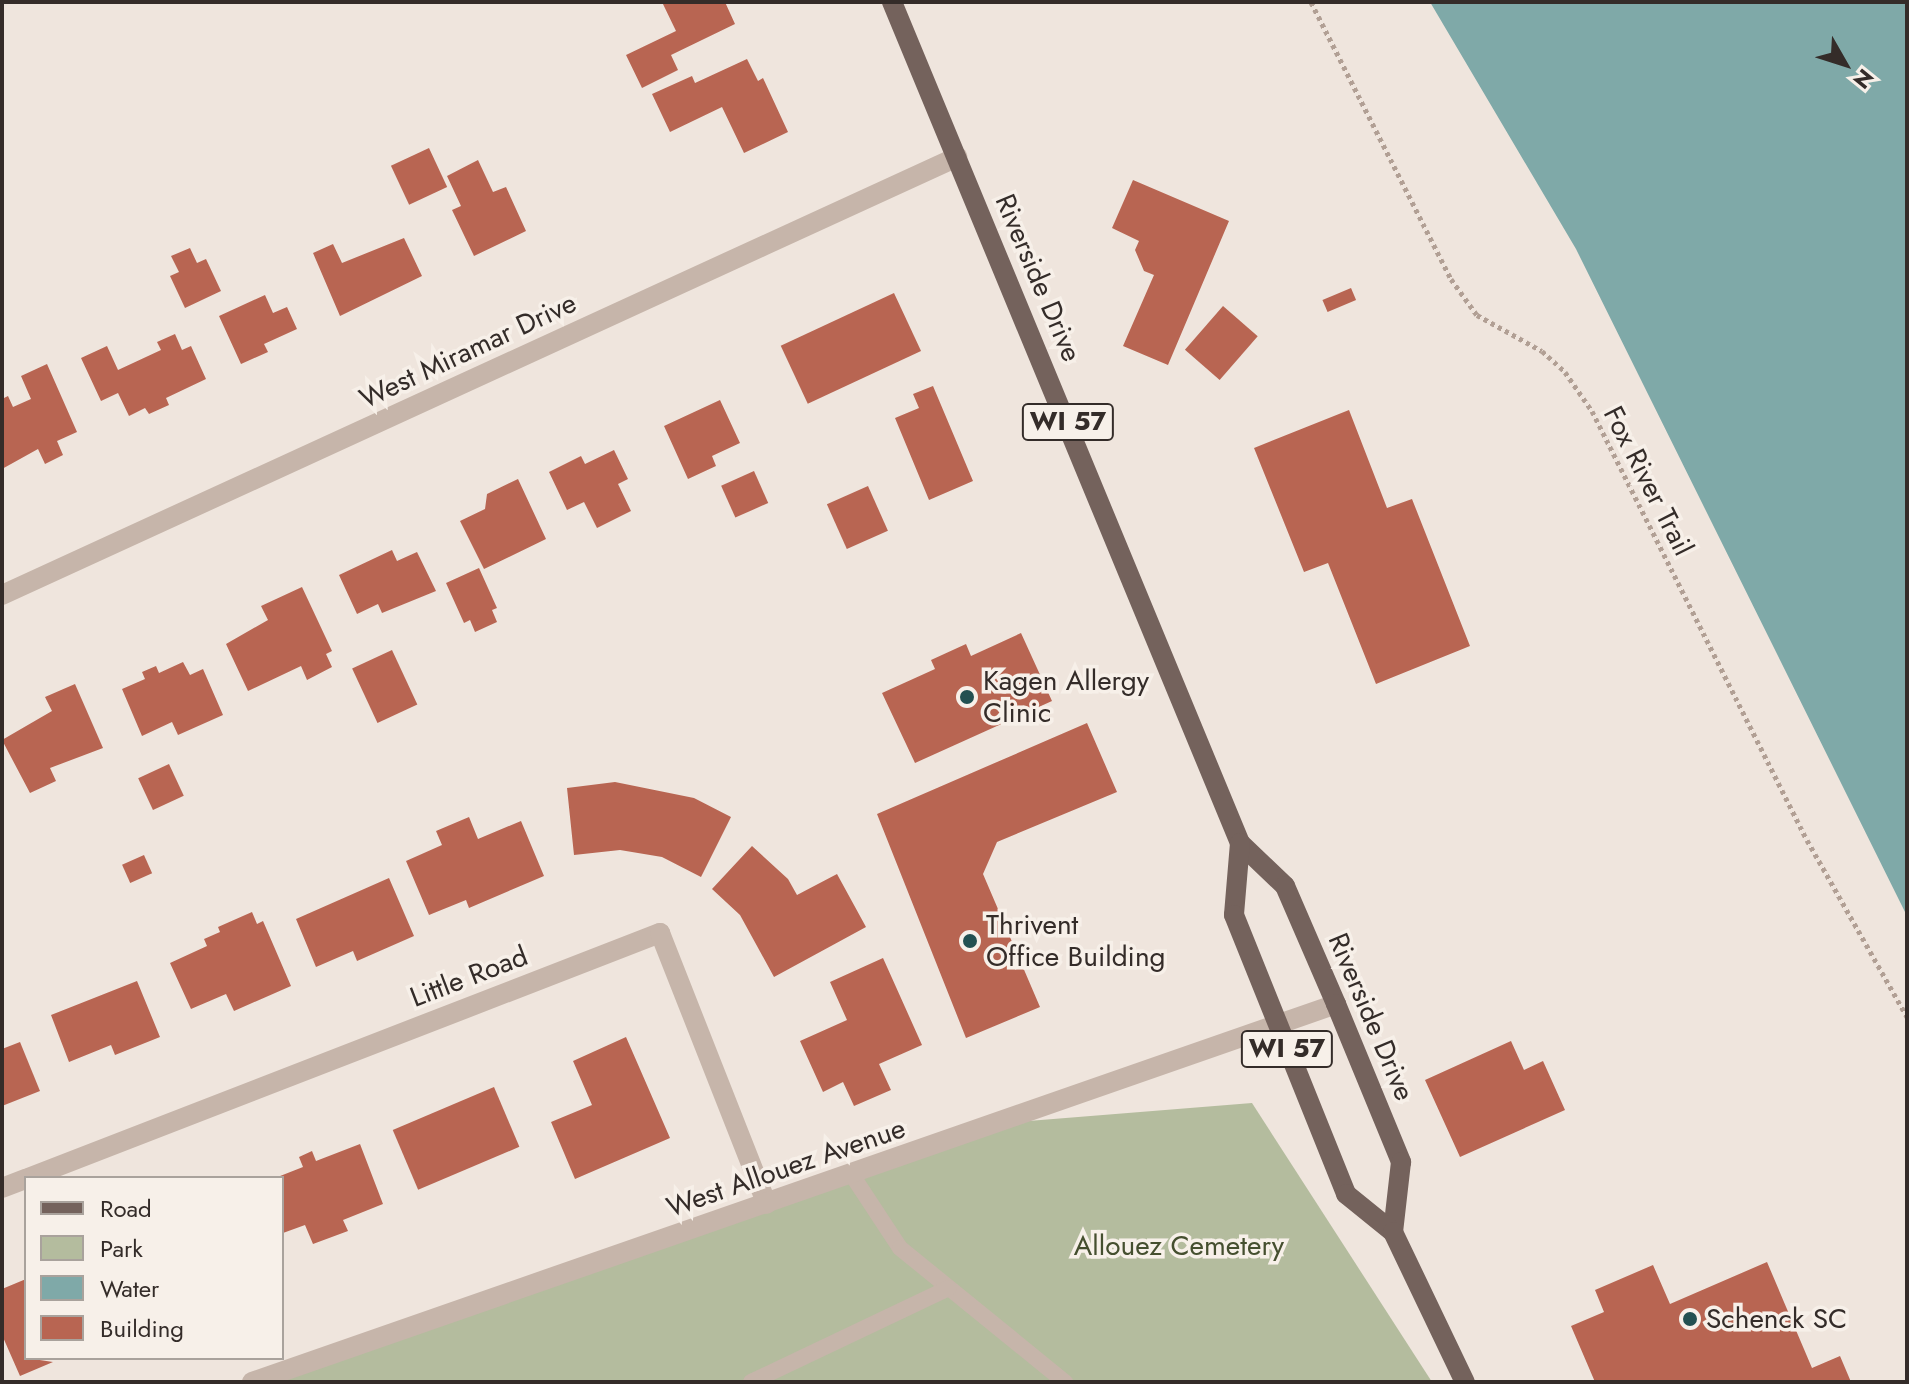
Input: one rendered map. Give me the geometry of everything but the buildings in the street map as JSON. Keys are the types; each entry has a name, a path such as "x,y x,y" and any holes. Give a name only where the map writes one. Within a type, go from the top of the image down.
{"main road":[{"name":"Riverside Drive","path":"892,2 1240,843 1285,886 1401,1162 1393,1232"},
{"name":"Riverside Drive","path":"1240,843 1234,915 1346,1194 1393,1232 1465,1382"}],"street":[{"name":"West Miramar Drive","path":"2,595 957,157"},
{"name":"Little Road","path":"32,1176 660,933 767,1204"},
{"name":"West Allouez Avenue","path":"252,1382 1336,1004"},
{"name":"Little Road","path":"2,1188 24,1179"}],"lane":[{"path":"852,1175 900,1248 1065,1382"},
{"path":"751,1382 949,1288"}],"path":[{"name":"Fox River Trail","path":"1311,2 1451,279 1477,315 1542,351 1565,372 1592,411 1807,840 1907,1017"}],"green space":[{"name":"Allouez Cemetery","path":"1252,1103 1432,1382 252,1382 1003,1123"}],"water":[{"path":"1430,2 1907,2 1907,916 1576,249"}],"place":[{"name":"Kagen Allergy Clinic","path":"967,697"},
{"name":"Thrivent Office Building","path":"970,941"},
{"name":"Schenck SC","path":"1690,1319"}]}
